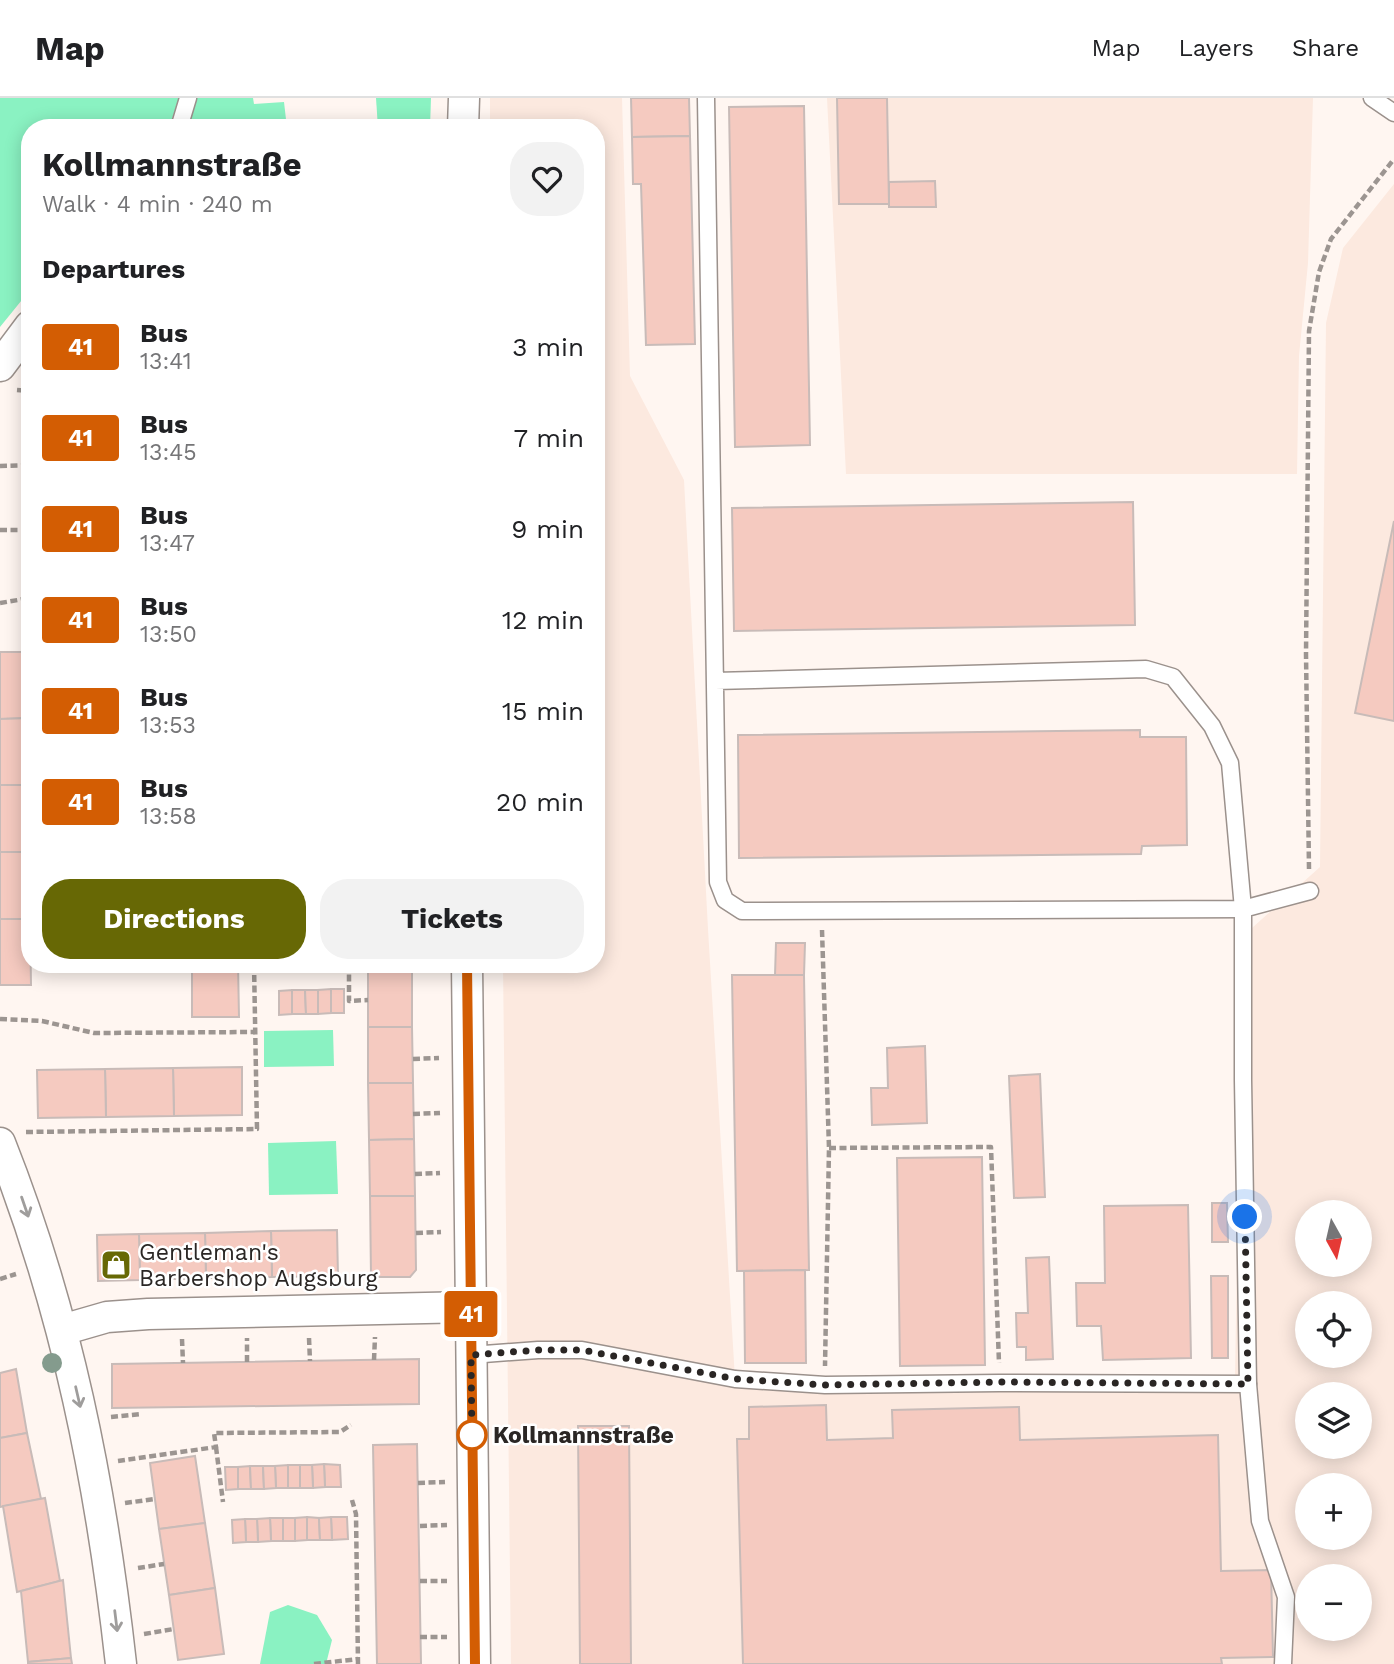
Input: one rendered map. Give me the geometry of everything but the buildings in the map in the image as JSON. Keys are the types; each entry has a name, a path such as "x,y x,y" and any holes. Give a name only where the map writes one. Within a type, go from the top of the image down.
{"street":[{"path":"463,119 464,98"},
{"path":"0,366 21,338"},
{"path":"467,973 475,1664"},
{"path":"7,1138 62,1330 92,1465 121,1664"},
{"path":"62,1330 107,1317 148,1314 471,1307"}],"lane":[{"path":"182,119 188,98"},
{"path":"706,98 718,882 725,900 742,911 1243,909 1310,891"},
{"path":"1372,98 1394,113"},
{"path":"715,681 1146,669 1173,677 1212,726 1230,764 1243,909 1245,1305 1248,1384 1261,1521 1286,1597 1283,1664"},
{"path":"471,1355 582,1350 736,1379 825,1385 999,1382 1248,1384"}],"path":[{"path":"1310,891 1306,654 1309,331 1320,272 1331,239 1394,159"},
{"path":"0,467 21,466"},
{"path":"0,530 21,530"},
{"path":"0,603 21,600"},
{"path":"821,912 829,1148 825,1385"},
{"path":"7,1138 257,1129 254,973"},
{"path":"349,973 349,1001 368,1000"},
{"path":"0,1019 42,1021 94,1033 255,1032"},
{"path":"829,1148 991,1147 999,1382"},
{"path":"223,1502 214,1433 340,1432 351,1425"},
{"path":"92,1465 216,1447"},
{"path":"314,1664 358,1662 356,1514 352,1500"}],"shaded area":[{"path":"490,98 622,98 630,376 684,480 735,1379 1235,1379 1242,937 1320,867 1326,323 1343,248 1394,184 1394,1664 511,1664 503,973 605,973 605,119 490,119"},
{"path":"827,98 1313,98 1308,263 1299,356 1297,474 846,474"}],"green space":[{"path":"0,98 179,98 172,119 21,119 21,301 0,327"},
{"path":"195,98 253,98 254,104 284,102 286,119 188,119"},
{"path":"376,98 431,98 430,119 377,119"},
{"path":"333,1030 334,1066 264,1067 264,1031"},
{"path":"336,1141 338,1194 269,1195 268,1143"},
{"path":"288,1605 317,1615 332,1640 326,1664 260,1664 270,1612"}],"bus line":[{"name":"41","path":"467,973 475,1664"}],"place":[{"name":"Gentleman's Barbershop Augsburg","path":"116,1265"},
{"name":"Kollmannstraße","path":"472,1435"}],"route":[{"path":"472,1435 472,1443 471,1355 538,1350 582,1350 736,1379 825,1385 999,1382 1248,1384 1245,1217"}]}
